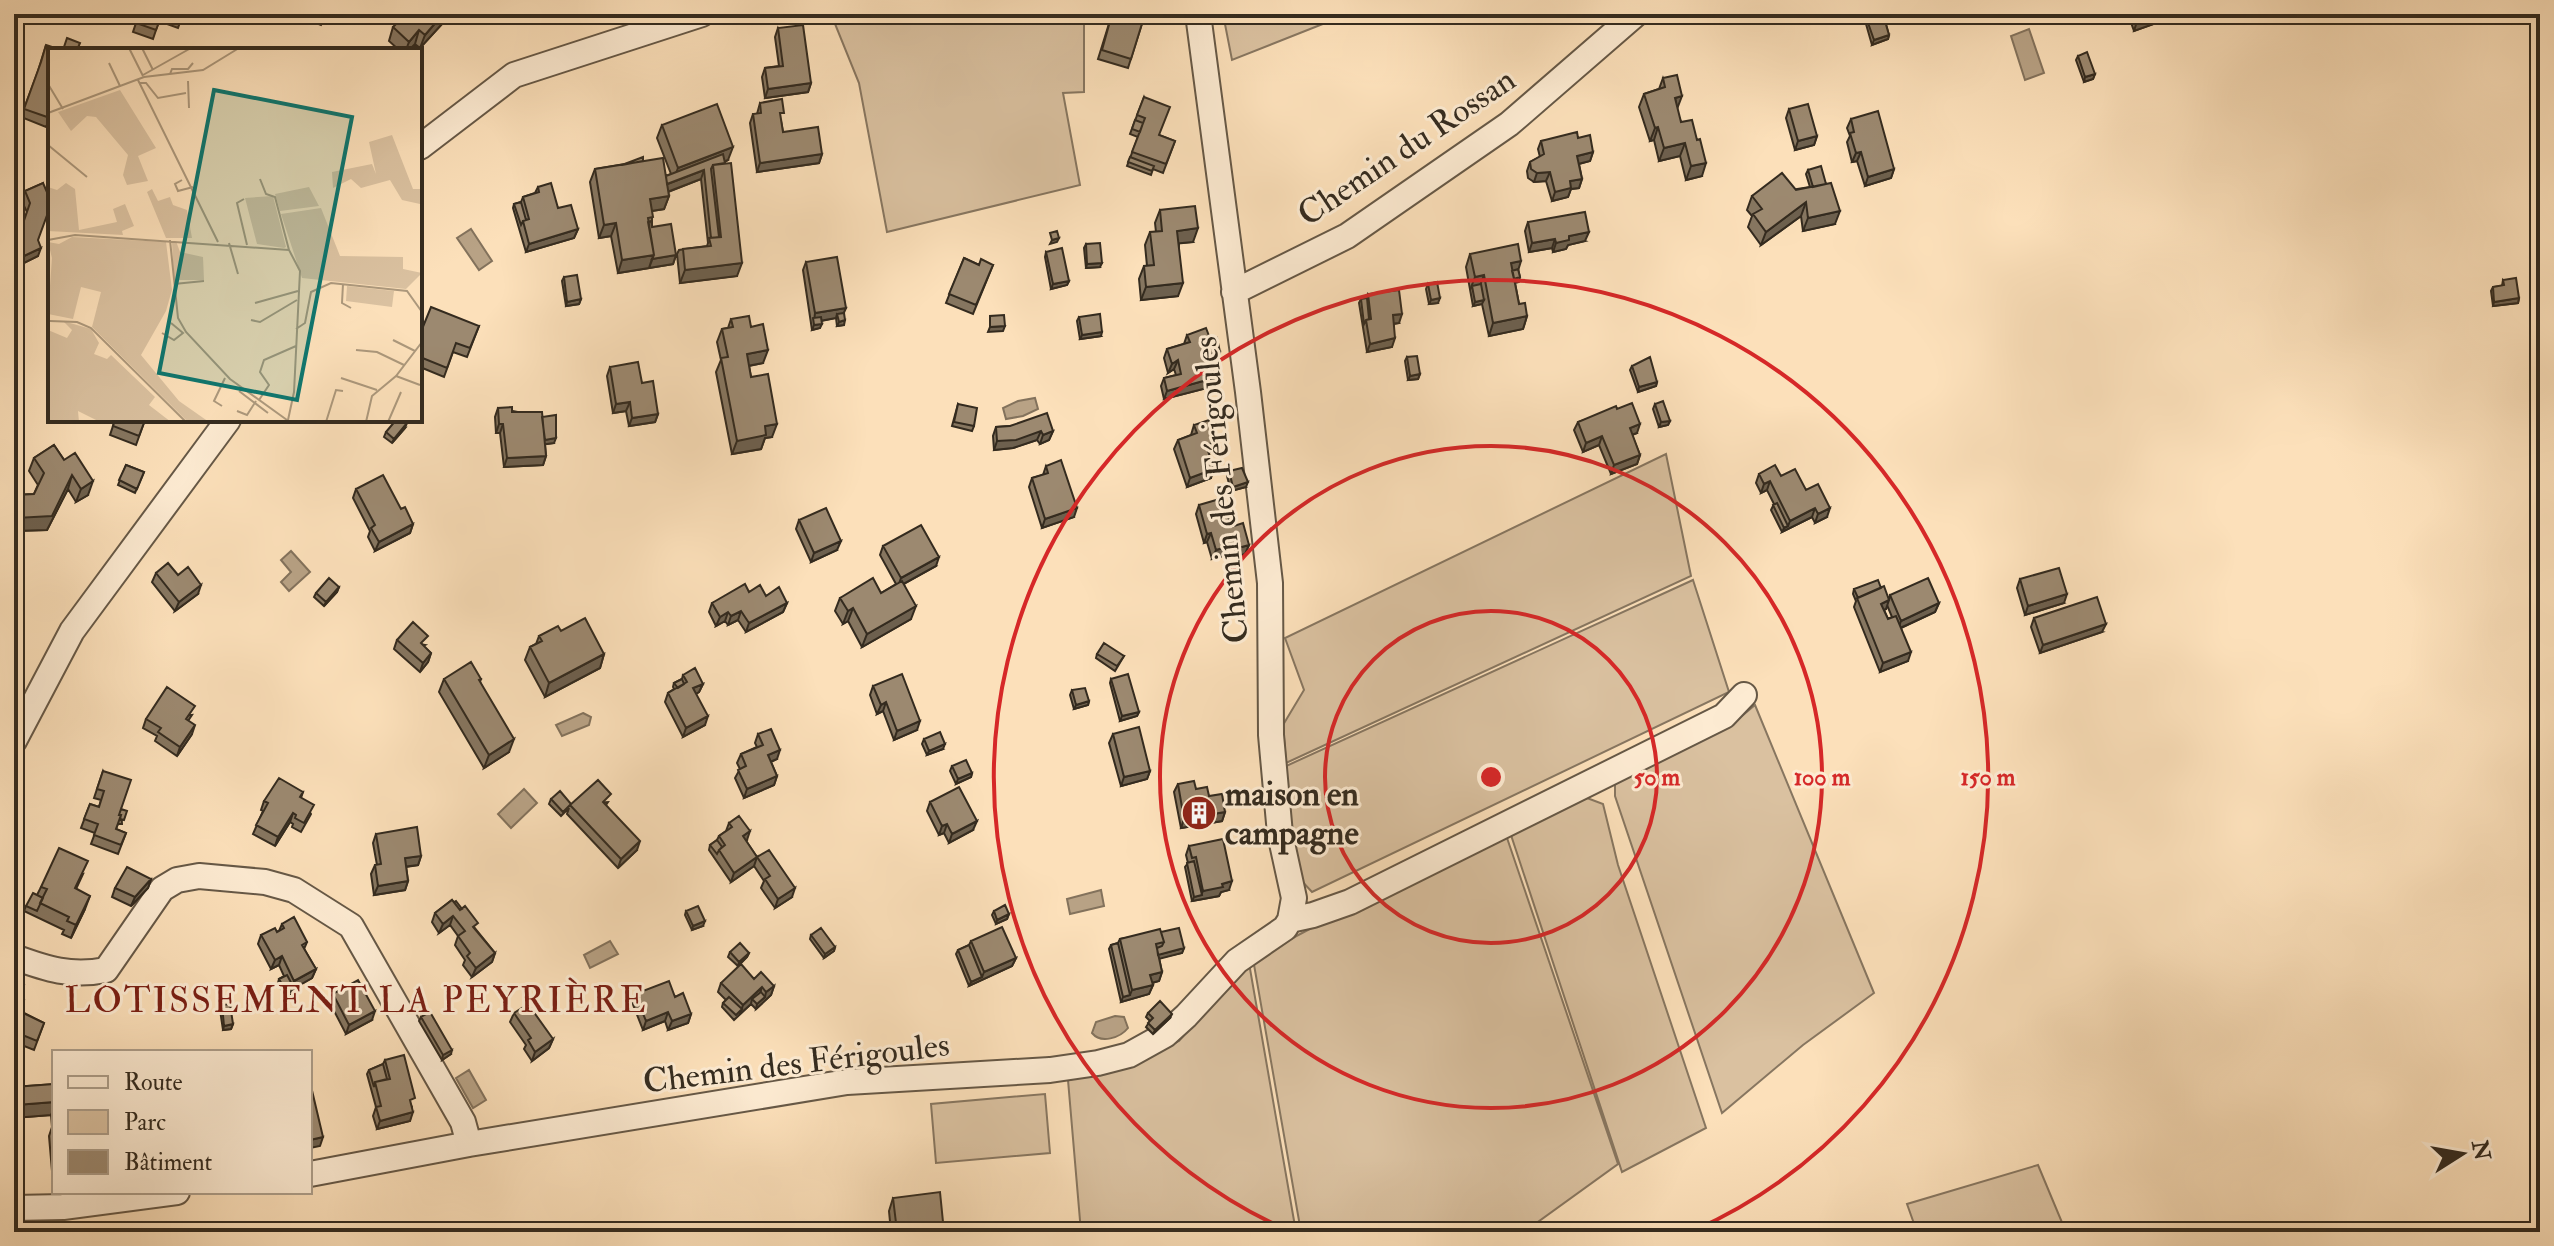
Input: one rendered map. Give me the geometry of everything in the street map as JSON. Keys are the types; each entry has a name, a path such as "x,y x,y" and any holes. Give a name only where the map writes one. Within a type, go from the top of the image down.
{"street":[{"path":"422,145 514,75 702,14"},
{"path":"1198,14 1234,292"},
{"name":"Chemin du Rossan","path":"1234,292 1347,236 1496,133 1636,14"},
{"name":"Chemin des Férigoules","path":"312,1174 469,1144 847,1082 1050,1070 1098,1063 1129,1055 1165,1035 1237,961 1279,933 1290,920 1294,898 1280,834 1271,735 1270,583 1234,292"},
{"path":"14,741 72,631 227,422"},
{"name":"Chemin des Férigoules","path":"1290,920 1350,902 1724,716 1744,695"},
{"path":"14,957 49,970 84,974 106,970 162,889 177,880 199,876 265,882 294,890 351,926 463,1122 469,1144"},
{"path":"14,1208 63,1207 162,1194"}],"green space":[{"path":"831,14 1084,14 1084,92 1063,93 1080,185 887,232 859,83"},
{"path":"1223,14 1348,14 1232,60"},
{"path":"1666,454 1691,576 1286,763 1283,725 1304,690 1285,638"},
{"path":"1693,580 1729,692 1312,892 1298,877 1284,767"},
{"path":"1755,705 1874,993 1803,1045 1722,1113 1615,796 1615,781 1736,721"},
{"path":"1587,798 1603,804 1618,865 1706,1128 1622,1172 1510,832"},
{"path":"1506,835 1618,1164 1524,1232 1301,1232 1253,959"},
{"path":"1249,963 1296,1232 1081,1232 1068,1080 1126,1068 1179,1041"},
{"path":"1045,1094 1050,1153 936,1163 931,1104"},
{"path":"2038,1165 2066,1232 1917,1232 1907,1204"}],"shaded area":[{"path":"2029,29 2044,73 2025,80 2011,36"},
{"path":"471,229 492,261 479,270 457,238"},
{"path":"1035,398 1038,409 1006,419 1003,408"},
{"path":"291,551 310,572 289,591 281,582 291,572 281,560"},
{"path":"583,713 591,717 589,725 562,736 556,725"},
{"path":"524,789 537,803 511,828 498,814"},
{"path":"1101,890 1104,906 1070,914 1067,899"},
{"path":"610,941 618,954 590,968 584,955"},
{"path":"1115,1016 1124,1017 1128,1028 1125,1032 1105,1039 1092,1033 1096,1022"},
{"path":"469,1070 486,1100 473,1108 456,1078"}],"building":[{"path":"139,14 162,14 156,30 136,23"},
{"path":"312,14 326,14 323,20"},
{"path":"414,14 443,14 425,35 419,30 409,42 393,27 404,16 409,20"},
{"path":"1112,14 1145,14 1131,59 1102,50"},
{"path":"1874,14 1883,14 1889,35 1874,40 1867,20 1876,18"},
{"path":"803,25 811,83 768,89 765,68 783,66 778,28"},
{"path":"67,38 80,43 78,48 64,48"},
{"path":"46,45 55,48 48,48 48,117 24,109"},
{"path":"2087,52 2095,74 2085,77 2078,56"},
{"path":"1677,75 1682,96 1675,98 1681,122 1692,120 1706,163 1691,166 1685,143 1664,148 1658,127 1655,128 1644,94 1665,87 1663,78"},
{"path":"1144,97 1170,107 1159,135 1175,141 1166,164 1132,152 1145,118 1137,115"},
{"path":"782,99 784,113 780,113 783,132 818,127 822,154 760,163 753,114 761,113 760,103"},
{"path":"717,104 733,147 678,168 662,125"},
{"path":"1808,104 1817,136 1798,141 1789,109"},
{"path":"1878,111 1894,169 1868,177 1861,152 1856,153 1850,133 1854,132 1851,119"},
{"path":"1135,120 1143,123 1140,132 1132,129"},
{"path":"1577,132 1578,138 1590,135 1593,152 1577,156 1582,179 1570,181 1571,188 1555,192 1550,172 1537,173 1531,169 1530,162 1544,154 1541,141"},
{"path":"723,154 725,163 713,165 711,169 719,237 711,238 704,170 667,184 666,176"},
{"path":"643,157 643,161 622,165"},
{"path":"1130,157 1154,166 1152,171 1128,162"},
{"path":"663,158 669,196 650,199 653,217 648,218 654,255 622,260 616,223 604,225 595,169"},
{"path":"731,163 742,263 685,270 683,249 711,246 709,238 721,237 713,165"},
{"path":"1821,166 1826,184 1813,187 1808,170"},
{"path":"1782,173 1796,190 1831,183 1840,211 1808,218 1806,202 1766,232 1753,214 1762,209 1752,196"},
{"path":"43,183 48,194 48,212 38,240 41,248 24,256 17,241 30,203 25,191"},
{"path":"551,183 558,208 571,205 578,229 529,244 523,221 529,219 523,197 539,192 538,187"},
{"path":"521,202 526,220 521,225 514,204"},
{"path":"1195,206 1198,228 1177,231 1183,283 1146,287 1144,266 1154,265 1150,232 1162,231 1160,210"},
{"path":"1585,212 1589,232 1569,236 1569,240 1556,243 1555,239 1532,243 1528,222"},
{"path":"651,221 652,227 671,224 676,255 652,259 654,255 648,222"},
{"path":"1057,231 1059,238 1052,240 1050,233"},
{"path":"18,236 15,245 22,260 14,264 14,238"},
{"path":"1100,243 1102,263 1087,264 1086,244"},
{"path":"1518,244 1521,261 1511,263 1519,304 1525,303 1527,316 1493,323 1484,275 1475,277 1470,254"},
{"path":"1062,248 1069,281 1053,284 1046,252"},
{"path":"837,257 846,308 815,313 806,262"},
{"path":"964,258 979,265 981,259 993,265 976,305 949,294"},
{"path":"1518,269 1520,277 1514,279 1512,271"},
{"path":"577,275 581,299 567,302 564,277"},
{"path":"2516,278 2519,298 2494,302 2493,287 2504,285 2503,280"},
{"path":"1437,282 1440,298 1431,300 1428,284"},
{"path":"1481,284 1484,300 1475,302 1472,286"},
{"path":"1399,290 1402,314 1393,315 1395,338 1370,344 1366,320 1371,319 1368,294"},
{"path":"1367,298 1369,319 1364,324 1361,299"},
{"path":"431,307 479,326 470,348 456,343 447,368 422,358 422,329"},
{"path":"844,313 845,320 839,322 837,314"},
{"path":"1100,314 1102,332 1082,335 1079,317"},
{"path":"1004,315 1005,326 990,327 990,316"},
{"path":"749,316 751,327 763,324 768,350 747,354 751,377 768,374 777,424 765,426 766,435 737,441 721,358 728,357 722,329 733,327 731,319"},
{"path":"821,317 822,324 814,325 813,318"},
{"path":"1206,328 1211,341 1217,338 1220,352 1209,354 1214,378 1167,391 1164,378 1181,374 1178,360 1172,364 1167,349 1190,342 1187,335"},
{"path":"1417,356 1420,374 1410,376 1407,357"},
{"path":"1650,357 1657,382 1639,387 1632,366"},
{"path":"638,362 642,383 653,381 658,414 632,418 630,402 616,404 610,367"},
{"path":"1663,401 1670,421 1661,422 1655,404"},
{"path":"1632,403 1640,424 1630,428 1640,455 1614,465 1602,436 1586,443 1578,422 1616,406 1617,409"},
{"path":"958,404 977,408 974,426 954,422"},
{"path":"512,407 512,412 542,412 546,456 507,458 498,408"},
{"path":"1047,413 1053,431 997,441 996,427 1010,426"},
{"path":"556,415 556,438 545,440 542,417"},
{"path":"1209,420 1216,442 1206,445 1214,469 1190,478 1178,440 1197,433 1194,425"},
{"path":"114,422 144,422 139,436 113,426"},
{"path":"394,422 407,423 394,439 386,432"},
{"path":"54,445 64,460 75,453 93,481 81,489 72,475 52,516 16,518 15,495 34,494 44,473 34,458"},
{"path":"1061,460 1077,508 1045,519 1032,478 1048,473 1046,466"},
{"path":"126,465 144,472 137,489 119,480"},
{"path":"1775,465 1781,476 1795,469 1806,490 1818,484 1830,508 1818,514 1815,508 1790,521 1770,481 1764,484 1759,474"},
{"path":"1242,468 1248,482 1233,487 1229,471"},
{"path":"383,475 401,509 405,507 413,524 379,542 371,528 375,525 356,489"},
{"path":"1223,498 1231,527 1243,523 1249,545 1238,548 1236,544 1216,550 1211,533 1207,534 1199,505"},
{"path":"1777,503 1788,526 1784,528 1773,505"},
{"path":"826,508 841,541 814,553 799,520"},
{"path":"921,525 939,557 901,578 883,546"},
{"path":"168,563 178,575 188,567 201,585 179,602 156,573"},
{"path":"2059,568 2067,594 2028,606 2020,579"},
{"path":"329,578 339,587 326,602 316,593"},
{"path":"873,578 881,593 902,581 916,606 867,634 853,608 848,611 840,598"},
{"path":"1928,578 1939,603 1901,621 1890,595"},
{"path":"1878,580 1881,588 1858,598 1854,589"},
{"path":"745,584 749,592 760,585 766,596 779,587 787,603 749,623 741,611 731,616 728,612 720,617 712,603"},
{"path":"1884,586 1889,600 1881,604 1888,619 1896,616 1911,652 1883,663 1857,598"},
{"path":"2097,597 2106,624 2043,645 2034,618"},
{"path":"585,618 604,654 549,683 530,647 542,641 539,636 558,626 561,631"},
{"path":"14,619 20,622 14,639"},
{"path":"413,622 428,636 421,643 431,653 423,663 397,640"},
{"path":"1104,643 1124,656 1117,666 1097,654"},
{"path":"471,662 514,739 489,755 444,679"},
{"path":"695,668 703,684 693,688 708,716 686,728 668,693 687,682 683,675"},
{"path":"902,674 920,721 897,731 886,702 881,705 873,686"},
{"path":"1128,674 1139,712 1122,716 1111,679"},
{"path":"682,679 684,684 678,688 674,683"},
{"path":"167,687 195,706 186,719 195,725 180,747 158,732 161,728 146,719"},
{"path":"1085,688 1089,701 1076,705 1072,690"},
{"path":"1139,727 1150,771 1124,777 1113,734"},
{"path":"771,729 780,750 768,755 777,776 747,789 738,770 746,766 741,754 763,745 758,734"},
{"path":"940,732 945,744 929,751 924,739"},
{"path":"966,760 972,773 958,779 952,766"},
{"path":"103,771 131,780 116,829 126,833 121,845 94,835 98,824 84,819 90,804 99,807 104,791 97,789"},
{"path":"279,778 303,792 300,797 314,805 304,823 293,813 278,837 256,825 268,803 264,801"},
{"path":"598,780 611,794 603,802 640,841 621,859 570,805"},
{"path":"1194,781 1196,789 1207,787 1209,796 1222,794 1225,812 1184,819 1178,784"},
{"path":"959,787 977,821 952,834 947,824 942,826 930,802"},
{"path":"560,791 571,804 563,812 551,799"},
{"path":"121,809 127,811 124,820 120,819"},
{"path":"739,816 750,831 743,836 757,857 734,873 719,850 725,845 719,836 732,827 729,823"},
{"path":"417,827 421,856 405,858 408,881 378,886 375,865 381,864 376,834"},
{"path":"1223,839 1232,881 1222,884 1223,887 1203,891 1196,857 1192,858 1189,846"},
{"path":"717,840 722,847 717,854 710,845"},
{"path":"59,848 88,861 75,888 90,896 76,925 67,921 69,917 40,903 47,889 41,887"},
{"path":"769,850 795,888 778,899 765,879 770,876 757,857"},
{"path":"1194,861 1202,895 1194,897 1187,863"},
{"path":"127,867 151,879 135,897 115,888"},
{"path":"33,893 43,898 37,911 26,906"},
{"path":"452,900 460,910 465,906 478,923 473,927 495,953 476,968 458,936 465,931 453,916 443,924 435,913"},
{"path":"1005,905 1009,914 997,920 994,911"},
{"path":"698,906 705,921 693,926 686,911"},
{"path":"294,917 307,942 302,945 316,969 294,981 282,956 275,960 261,935 275,928 277,932 284,928 282,924"},
{"path":"1002,927 1016,958 984,972 971,941"},
{"path":"821,928 835,947 825,954 811,935"},
{"path":"1179,928 1184,948 1158,955 1157,948 1164,942 1161,932"},
{"path":"1160,929 1164,942 1156,944 1162,972 1150,975 1153,985 1132,990 1120,939"},
{"path":"740,943 749,953 739,962 730,952"},
{"path":"1118,943 1130,995 1123,997 1111,945"},
{"path":"969,945 982,977 971,982 958,950"},
{"path":"741,964 754,979 761,972 774,986 766,992 762,987 743,1005 721,983"},
{"path":"287,975 295,990 287,993 279,979"},
{"path":"358,980 375,1011 349,1025 333,994"},
{"path":"14,981 24,985 18,998 24,1000 19,1011 44,1023 37,1041 15,1032"},
{"path":"669,981 675,997 683,993 691,1014 672,1021 668,1012 646,1021 635,994"},
{"path":"761,992 765,997 757,1004 752,999"},
{"path":"729,997 742,1009 736,1015 723,1003"},
{"path":"1160,1001 1172,1014 1155,1030 1148,1023 1153,1018 1148,1013"},
{"path":"230,1004 233,1024 224,1026 222,1005"},
{"path":"528,1004 553,1039 535,1052 528,1040 531,1038 514,1013"},
{"path":"430,1012 452,1050 443,1055 421,1017"},
{"path":"404,1055 415,1098 410,1100 413,1112 380,1121 376,1107 381,1106 375,1082 390,1079 385,1060"},
{"path":"383,1064 387,1079 375,1082 374,1087 369,1070"},
{"path":"52,1084 52,1102 16,1105 14,1087"},
{"path":"312,1090 323,1137 312,1140"},
{"path":"940,1192 944,1232 897,1231 893,1198"}],"place":[{"name":"maison en campagne","path":"1199,813"}],"district":[{"name":"LOTISSEMENT LA PEYRIÈRE","path":"356,999"}]}
